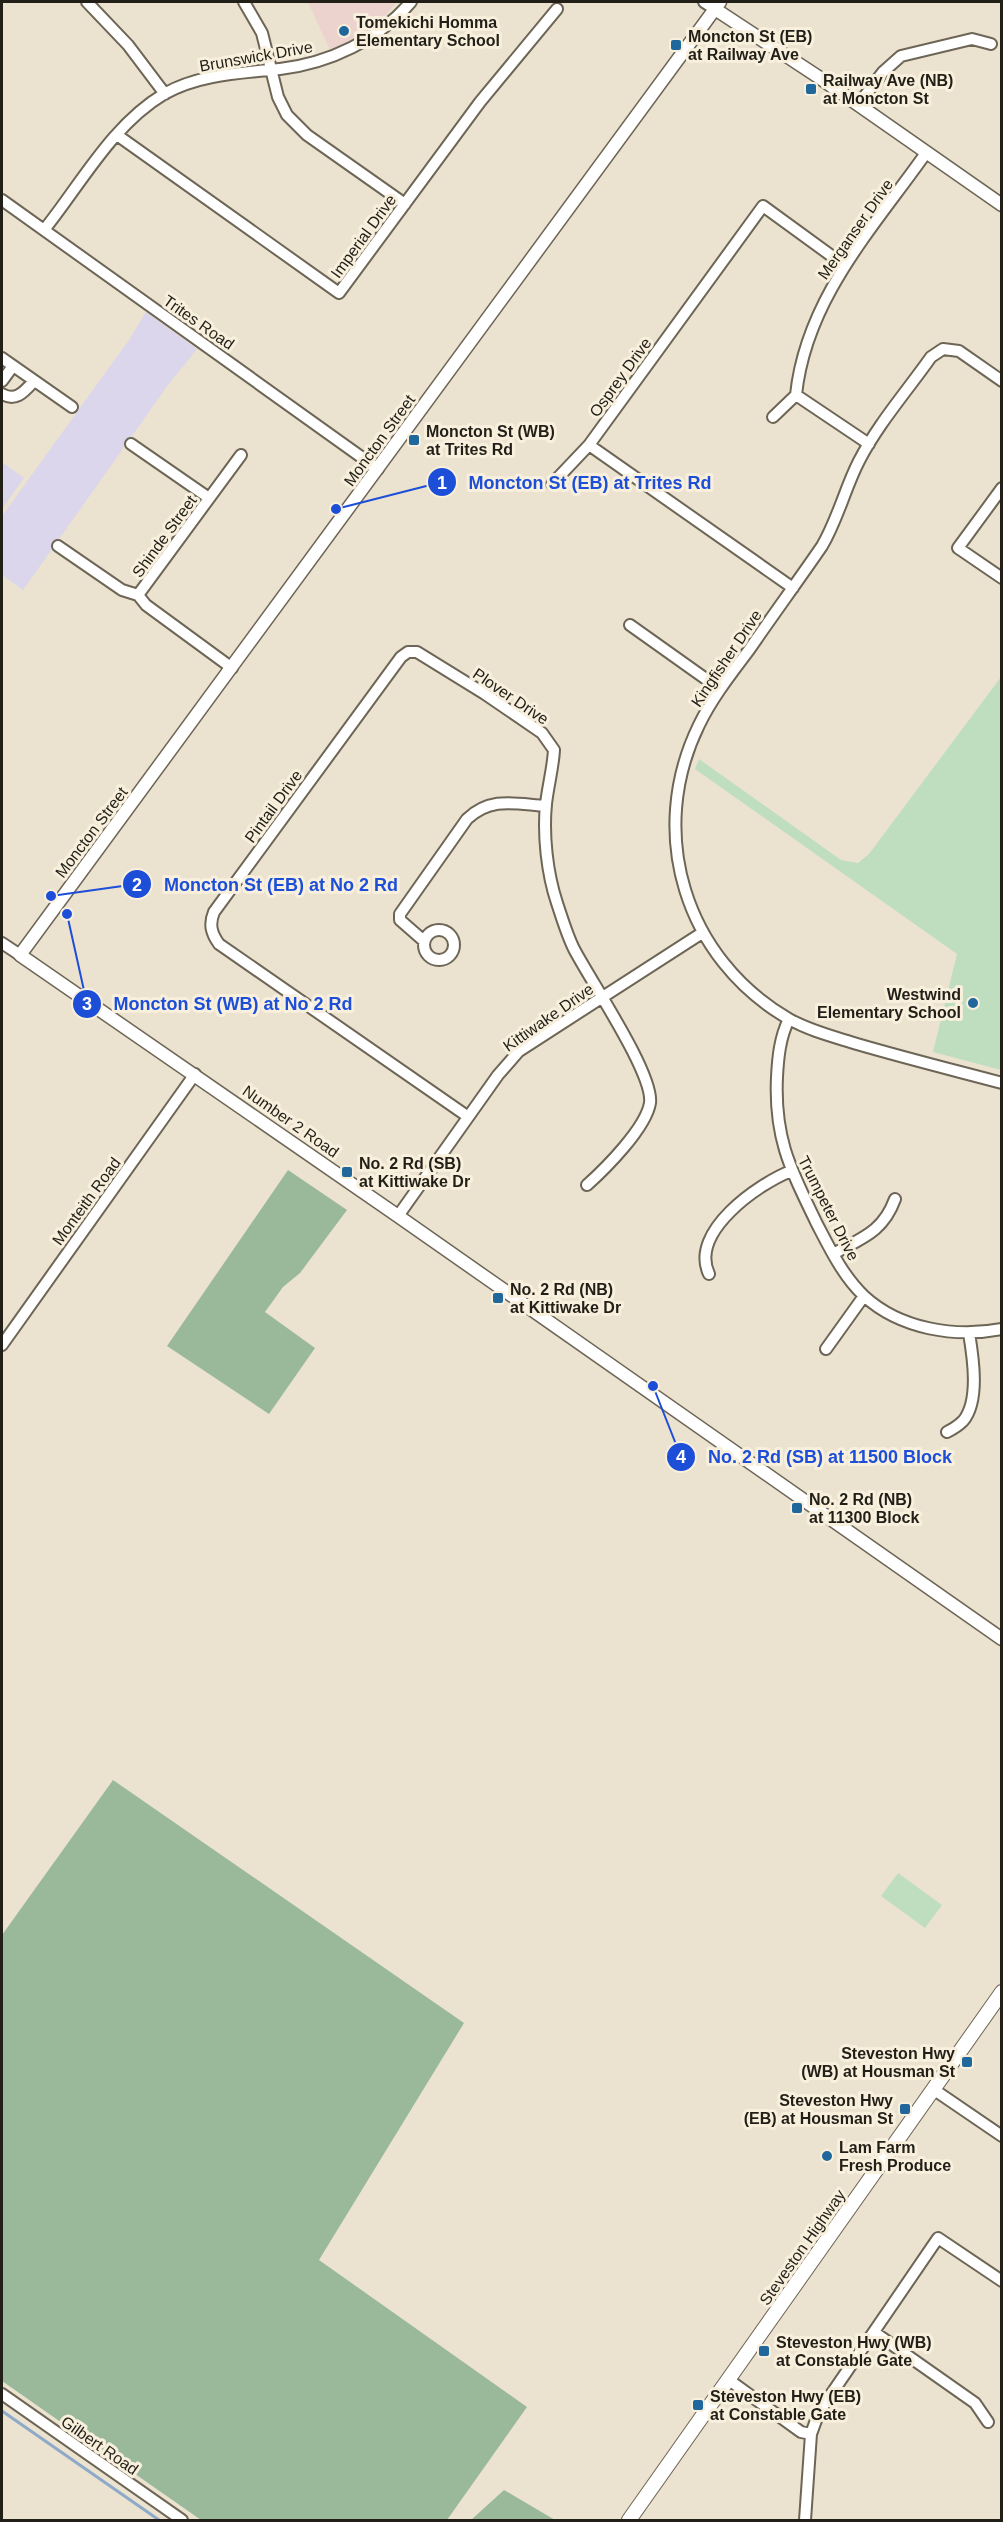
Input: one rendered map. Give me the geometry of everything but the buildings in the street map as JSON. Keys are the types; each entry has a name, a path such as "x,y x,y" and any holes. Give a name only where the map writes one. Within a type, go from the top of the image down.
{"main road":[{"name":"Steveston Highway","path":"629,2520 1002,1992"}],"street":[{"path":"87,2 128,45 165,94"},
{"path":"244,2 262,33 281,106 294,125 405,204"},
{"name":"Brunswick Drive","path":"44,230 117,135 165,94 220,75 311,63 344,52 382,29 411,2"},
{"path":"713,4 1002,205"},
{"name":"Moncton Street","path":"20,955 378,469 713,4"},
{"name":"Imperial Drive","path":"117,135 339,294 480,102 557,9"},
{"path":"858,105 883,72 901,56 972,39 991,44"},
{"name":"Merganser Drive","path":"796,395 798,375 807,344 824,300 844,265 926,153"},
{"name":"Trites Road","path":"2,200 378,469"},
{"name":"Osprey Drive","path":"589,446 763,206 844,265"},
{"name":"Kingfisher Drive","path":"1002,381 959,351 943,349 931,357 858,462 828,536 720,689 699,724 686,755 675,813 675,846 685,894 702,933 722,961 766,1004 789,1019 825,1034 1002,1083"},
{"path":"2,358 72,407"},
{"path":"2,381 13,366"},
{"path":"2,394 10,398 23,394 34,381"},
{"path":"773,417 796,395 869,444"},
{"path":"131,444 209,498"},
{"path":"552,484 589,446 793,588"},
{"name":"Shinde Street","path":"232,668 146,605 138,595 241,455"},
{"path":"1002,488 958,548 1002,578"},
{"path":"58,546 122,590 138,595"},
{"path":"630,625 720,689"},
{"name":"Plover Drive","path":"408,652 417,652 426,657 542,733 554,750 546,806 549,870 556,900 573,947 626,1037 649,1091 650,1101 644,1118 615,1158 587,1185"},
{"name":"Pintail Drive","path":"408,652 394,667 214,912 211,929 213,937 219,944 467,1116"},
{"path":"423,941 403,925 400,914 467,819 476,810 488,804 546,806"},
{"name":"Kittiwake Drive","path":"398,1216 467,1116 519,1051 702,933"},
{"name":"Number 2 Road","path":"2,943 195,1074 1002,1639"},
{"name":"Trumpeter Drive","path":"789,1019 784,1029 777,1061 775,1107 781,1141 791,1171 845,1274 864,1296 894,1316 911,1323 932,1329 969,1333 1002,1329"},
{"name":"Monteith Road","path":"2,1345 195,1074"},
{"path":"709,1274 704,1259 706,1248 729,1213 761,1185 791,1171"},
{"path":"833,1254 876,1231 889,1215 895,1199"},
{"path":"826,1349 864,1296"},
{"path":"948,1432 962,1422 971,1403 974,1375 969,1333"},
{"path":"933,2089 1002,2136"},
{"path":"805,2520 812,2434 827,2399 938,2238 1002,2281"},
{"path":"873,2332 975,2403 988,2422"},
{"path":"729,2380 801,2432 812,2434"},
{"name":"Gilbert Road","path":"2,2394 182,2520"}],"shaded area":[{"name":"Tomekichi Homma Elementary School","path":"308,2 397,2 377,25 330,50"},
{"path":"146,312 197,349 168,385 23,590 2,575 2,516 129,340"},
{"path":"2,462 24,478 2,509"}],"green space":[{"path":"1001,677 1002,1070 933,1052 957,954 695,769 699,759 841,860 858,863 869,854"},
{"path":"288,1170 347,1210 300,1273 283,1287 265,1312 315,1348 269,1414 167,1346"},
{"path":"113,1780 464,2023 319,2260 527,2407 447,2520 201,2520 2,2381 2,1935"},
{"path":"898,1873 942,1905 925,1928 881,1896"},
{"path":"504,2490 555,2520 471,2520"}],"waterway":[{"path":"2,2411 159,2520"}],"place":[{"name":"Tomekichi Homma Elementary School","path":"344,31"},
{"name":"Moncton St (EB) at Railway Ave","path":"676,45"},
{"name":"Railway Ave (NB) at Moncton St","path":"811,89"},
{"name":"Moncton St (WB) at Trites Rd","path":"414,440"},
{"name":"Moncton St (EB) at Trites Rd","path":"336,509"},
{"name":"Moncton St (EB) at No 2 Rd","path":"51,896"},
{"name":"Moncton St (WB) at No 2 Rd","path":"67,914"},
{"name":"Westwind Elementary School","path":"973,1003"},
{"name":"No. 2 Rd (SB) at Kittiwake Dr","path":"347,1172"},
{"name":"No. 2 Rd (NB) at Kittiwake Dr","path":"498,1298"},
{"name":"No. 2 Rd (SB) at 11500 Block","path":"653,1386"},
{"name":"No. 2 Rd (NB) at 11300 Block","path":"797,1508"},
{"name":"Steveston Hwy (WB) at Housman St","path":"967,2062"},
{"name":"Steveston Hwy (EB) at Housman St","path":"905,2109"},
{"name":"Lam Farm Fresh Produce","path":"827,2156"},
{"name":"Steveston Hwy (WB) at Constable Gate","path":"764,2351"},
{"name":"Steveston Hwy (EB) at Constable Gate","path":"698,2405"}]}
